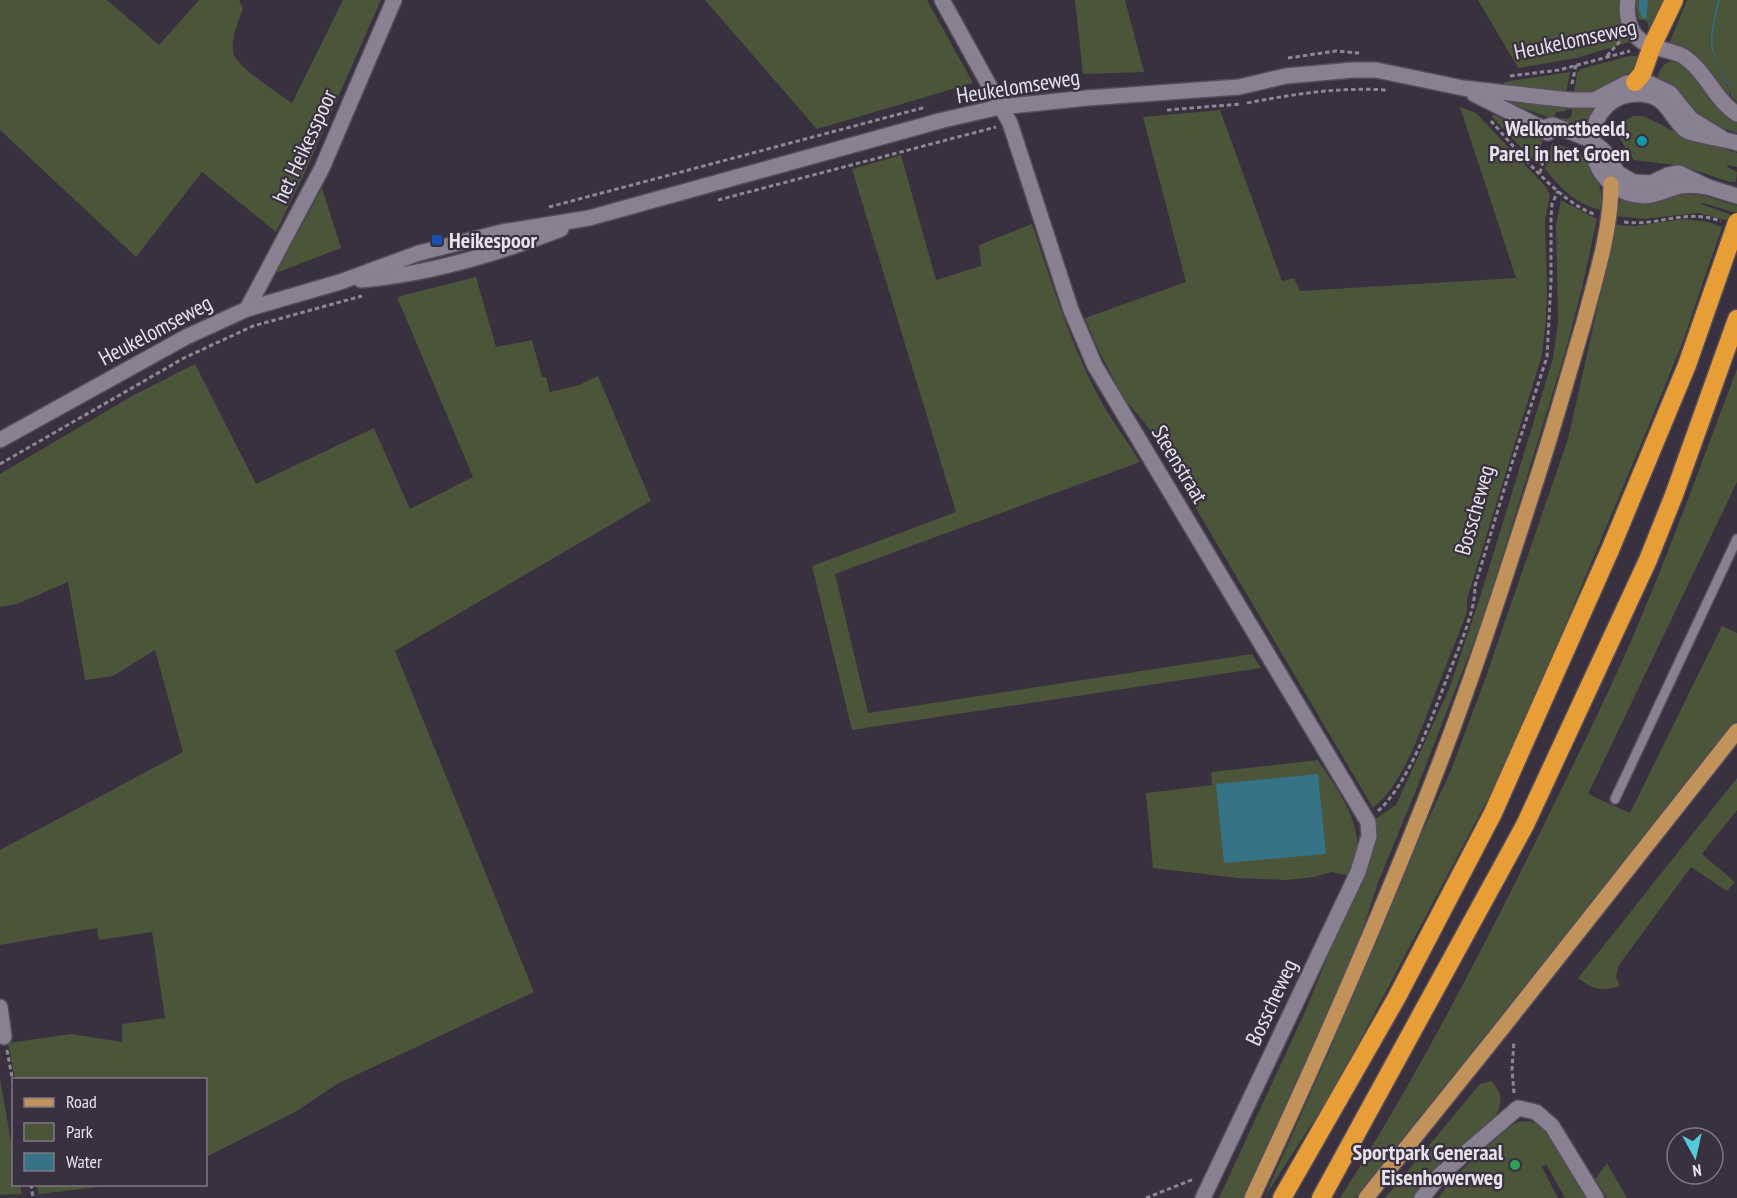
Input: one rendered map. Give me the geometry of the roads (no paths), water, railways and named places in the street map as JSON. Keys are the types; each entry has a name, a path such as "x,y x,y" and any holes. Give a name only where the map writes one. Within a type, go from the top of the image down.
{"highway":[{"path":"1640,86 1642,74 1656,47 1674,0"},
{"path":"1282,1198 1396,997 1493,813 1610,550 1686,365 1737,222"},
{"path":"1321,1198 1525,825 1648,560 1674,495 1737,319"}],"main road":[{"path":"1252,1198 1307,1081 1375,923 1437,769 1490,626 1555,424 1597,274 1610,219 1611,184"},
{"path":"1366,1198 1737,731"}],"street":[{"name":"het Heikesspoor","path":"248,309 322,168 394,0"},
{"name":"Steenstraat","path":"942,0 1010,123 1071,310 1095,366 1368,821"},
{"path":"1629,0 1628,12 1632,30 1637,37 1656,47 1681,55 1696,66 1720,99 1737,114"},
{"name":"Heukelomseweg","path":"0,440 186,337 248,309 340,282 387,278 431,270 507,250 589,218 943,120 1000,107 1239,87 1286,76 1353,70 1376,70 1463,88 1587,101 1599,98 1614,89 1640,86"},
{"path":"1708,187 1686,185 1648,196 1628,193 1611,184 1599,171 1592,147 1593,129 1604,110 1640,86 1664,88 1676,99 1690,119 1722,138 1737,142"},
{"name":"Heukelomseweg","path":"1463,88 1542,128 1554,125 1592,147"},
{"path":"1592,147 1604,151 1612,166 1633,182 1651,183 1679,173 1708,187 1737,196"},
{"name":"Bosscheweg","path":"1203,1198 1358,872 1369,836 1368,821"},
{"path":"0,1007 4,1037"},
{"path":"1422,1198 1440,1175 1518,1108 1536,1112 1552,1126 1596,1198"}],"lane":[{"path":"1615,799 1737,539"}],"water":[{"path":"1639,0 1648,0 1645,19 1642,18 1639,10"},
{"path":"1718,0 1720,0 1713,35 1714,54 1729,87 1716,63 1711,45 1712,26"},
{"path":"1318,774 1326,854 1224,863 1216,784"}],"place":[{"name":"Welkomstbeeld, Parel in het Groen","path":"1642,141"},
{"name":"Heikespoor","path":"437,240"},
{"name":"Sportpark Generaal Eisenhowerweg","path":"1515,1165"}]}
